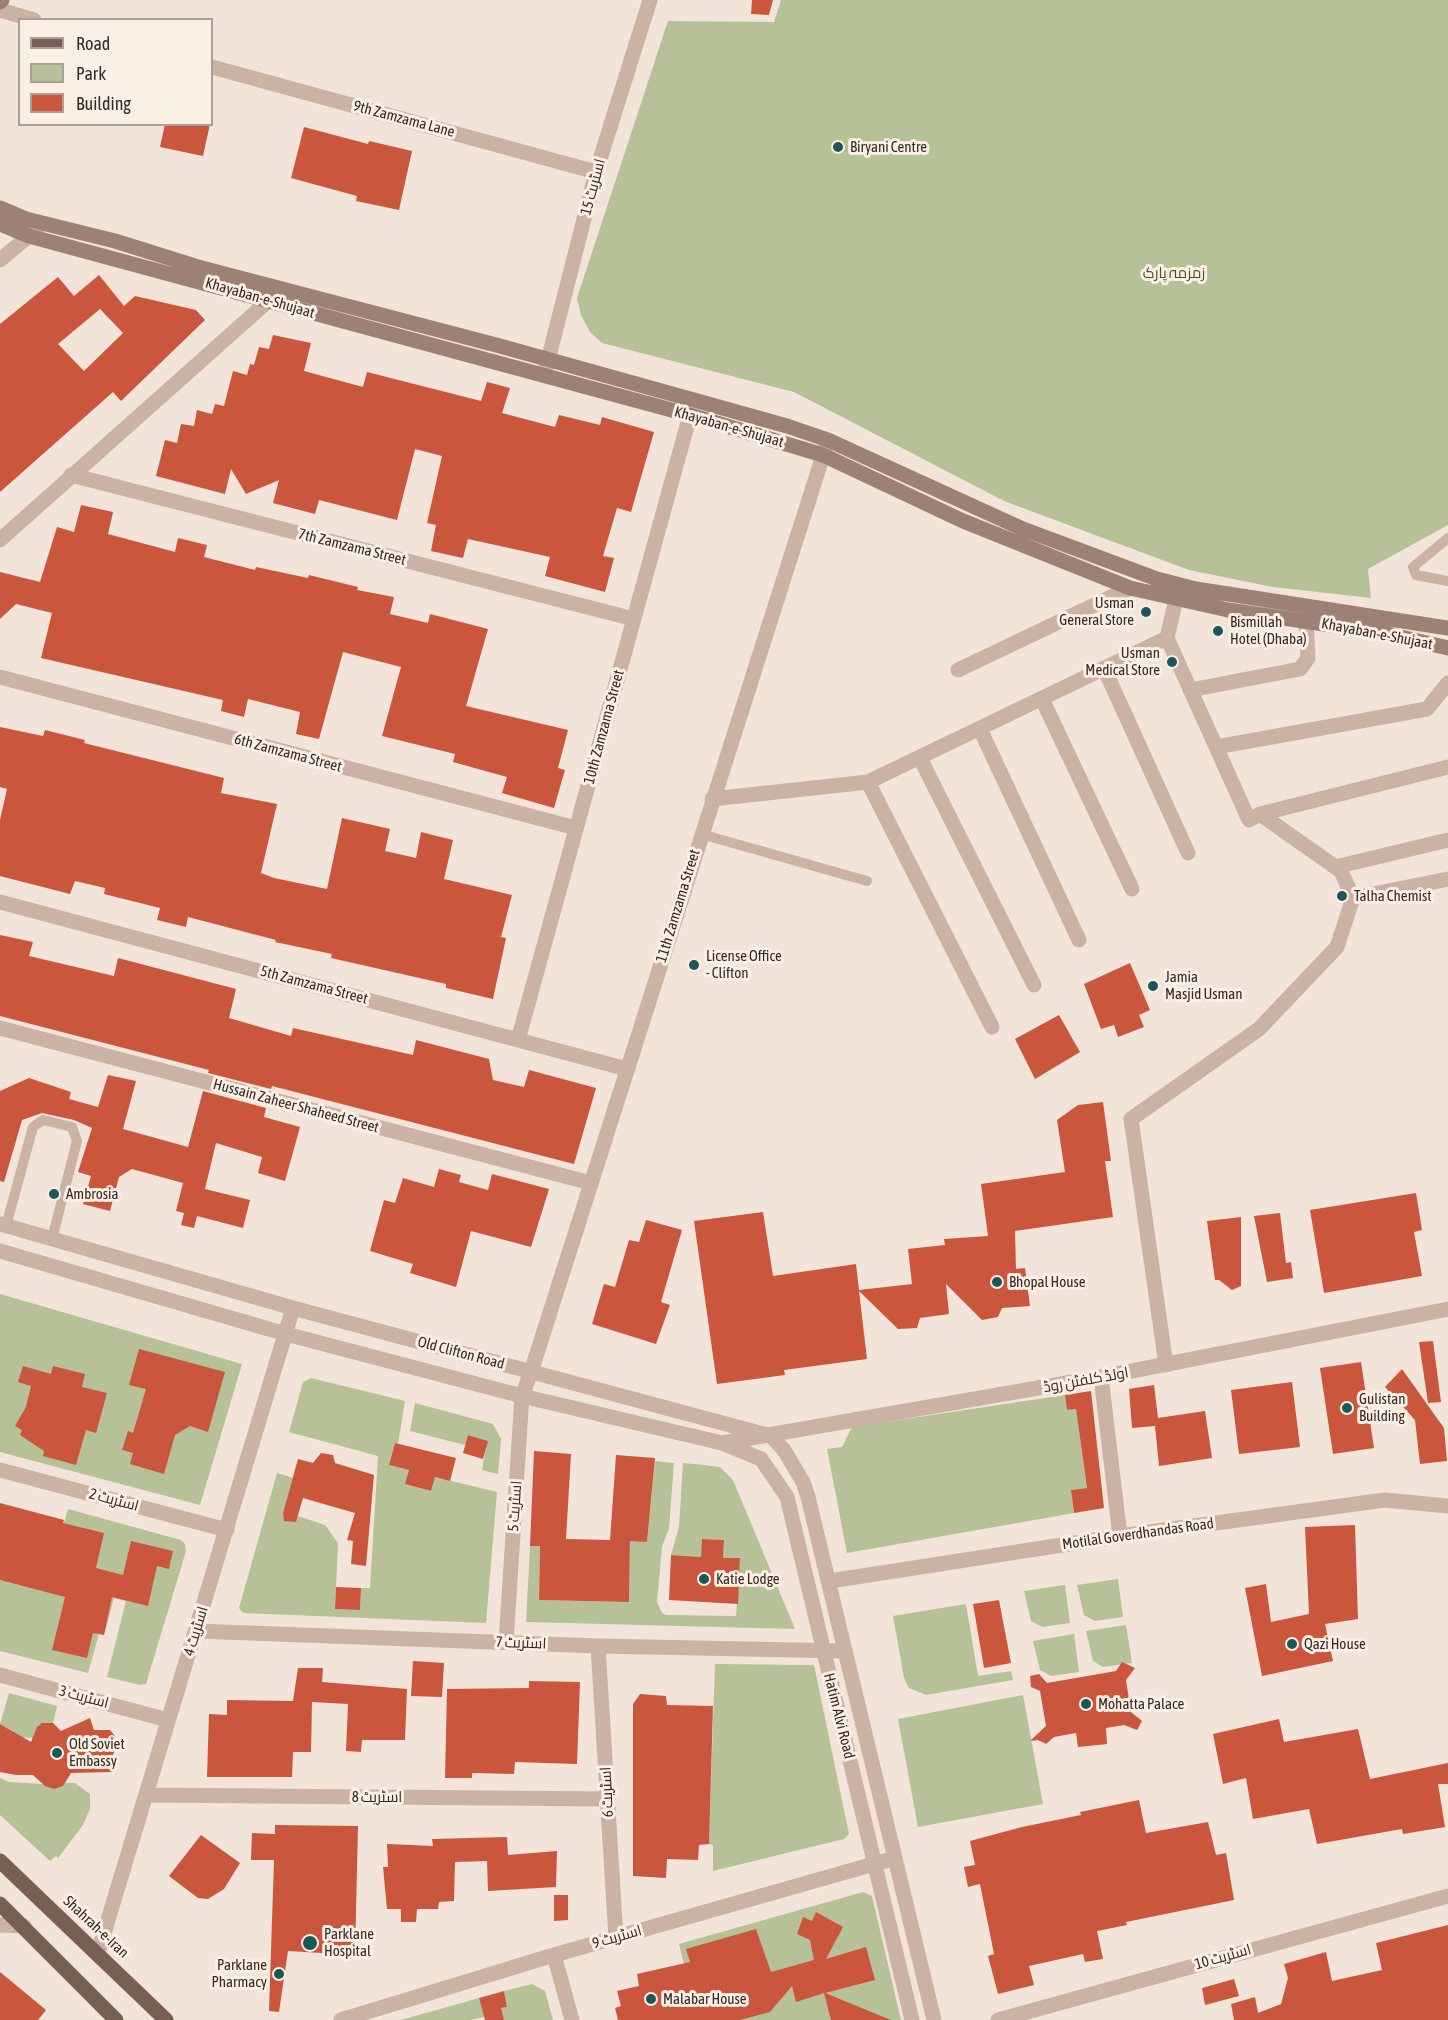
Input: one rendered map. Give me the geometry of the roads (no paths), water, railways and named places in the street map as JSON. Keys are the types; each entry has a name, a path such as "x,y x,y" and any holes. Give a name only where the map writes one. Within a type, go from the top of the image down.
{"main road":[{"name":"Khayaban-e-Shujaat","path":"0,208 43,223 115,241 281,290 741,411 828,440 1023,529 1157,579 1196,589 1448,628"},
{"name":"Khayaban-e-Shujaat","path":"0,224 29,236 690,415 823,455 963,521 1130,588 1228,610 1306,620 1448,648"},
{"name":"Shahrah-e-Iran","path":"0,1861 166,2020"},
{"path":"0,1904 116,2020"}],"street":[{"name":"اسٹریٹ 15","path":"544,377 596,172 650,0"},
{"path":"0,10 27,18"},
{"name":"9th Zamzama Lane","path":"213,67 596,172"},
{"path":"0,260 43,223"},
{"path":"0,540 281,290"},
{"name":"10th Zamzama Street","path":"518,1040 690,415"},
{"name":"11th Zamzama Street","path":"531,1372 828,440"},
{"name":"7th Zamzama Street","path":"71,475 634,619"},
{"path":"958,670 1130,588"},
{"path":"1176,599 1167,638 1249,820 1260,814 1448,767"},
{"path":"1190,690 1300,669 1308,658 1306,620"},
{"path":"712,799 868,783 1167,638"},
{"path":"1104,668 1188,853"},
{"name":"6th Zamzama Street","path":"0,676 576,828"},
{"path":"1216,747 1427,709 1448,683"},
{"path":"1042,699 1132,889"},
{"path":"980,729 1080,940"},
{"path":"920,758 1034,986"},
{"path":"868,783 992,1026"},
{"path":"1166,1365 1131,1119 1259,1029 1337,947 1353,898 1341,871 1260,814"},
{"path":"1335,867 1448,840"},
{"path":"1353,898 1448,879"},
{"name":"5th Zamzama Street","path":"0,902 627,1069"},
{"name":"Hussain Zaheer Shaheed Street","path":"0,1028 591,1183"},
{"name":"Old Clifton Road","path":"3,1225 293,1308 771,1436"},
{"name":"Old Clifton Road","path":"0,1251 286,1334 522,1395 722,1443"},
{"name":"اسٹریٹ 4","path":"98,1953 293,1308"},
{"name":"اولڈ کلفٹن روڈ","path":"722,1443 1101,1377 1448,1309"},
{"name":"اسٹریٹ 5","path":"506,1642 522,1395 531,1372"},
{"path":"1101,1377 1120,1536"},
{"path":"771,1436 784,1450 803,1482 830,1581"},
{"name":"Hatim Alvi Road","path":"722,1443 761,1459 787,1497 912,2020"},
{"name":"اسٹریٹ 2","path":"0,1470 227,1530"},
{"name":"Motilal Goverdhandas Road","path":"830,1581 1120,1536 1385,1500 1448,1506"},
{"name":"Hatim Alvi Road","path":"830,1581 933,2020"},
{"name":"اسٹریٹ 7","path":"196,1631 598,1646 845,1651"},
{"name":"اسٹریٹ 6","path":"598,1646 616,1938"},
{"name":"اسٹریٹ 3","path":"0,1675 168,1720"},
{"name":"اسٹریٹ 8","path":"146,1795 607,1799"},
{"name":"اسٹریٹ 9","path":"341,2020 554,1955 895,1858"},
{"name":"اسٹریٹ 10","path":"998,2020 1448,1896"},
{"path":"0,1925 24,1926"},
{"path":"554,1955 572,2020"}],"lane":[{"path":"1448,538 1413,567 1416,575 1448,581"},
{"path":"701,834 867,881"},
{"path":"3,1225 33,1127 43,1120 72,1128 77,1141 52,1239"}],"place":[{"name":"Biryani Centre","path":"838,147"},
{"name":"Usman General Store","path":"1146,612"},
{"name":"Bismillah Hotel (Dhaba)","path":"1218,631"},
{"name":"Usman Medical Store","path":"1172,662"},
{"name":"Talha Chemist","path":"1342,896"},
{"name":"License Office - Clifton","path":"694,965"},
{"name":"Jamia Masjid Usman","path":"1153,986"},
{"name":"Ambrosia","path":"54,1194"},
{"name":"Bhopal House","path":"997,1282"},
{"name":"Gulistan Building","path":"1347,1408"},
{"name":"Katie Lodge","path":"704,1579"},
{"name":"Qazi House","path":"1292,1644"},
{"name":"Mohatta Palace","path":"1086,1704"},
{"name":"Old Soviet Embassy","path":"57,1753"},
{"name":"Parklane Hospital","path":"310,1943"},
{"name":"Parklane Pharmacy","path":"279,1974"},
{"name":"Malabar House","path":"651,1999"}],"park label":[{"name":"زمزمہ پارک","path":"1174,273"}]}
